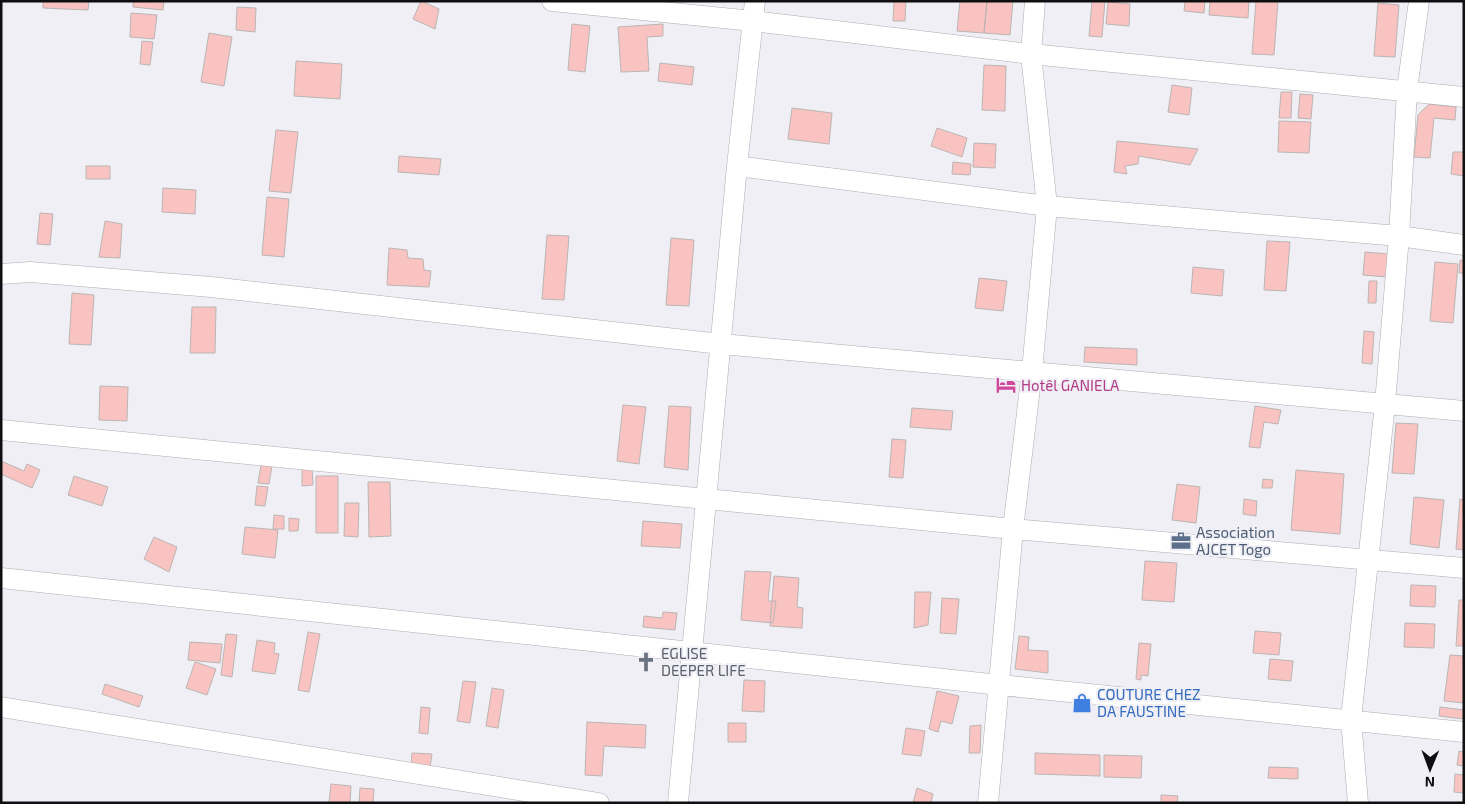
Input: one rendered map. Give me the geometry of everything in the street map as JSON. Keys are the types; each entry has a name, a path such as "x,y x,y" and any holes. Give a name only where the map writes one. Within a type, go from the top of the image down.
{"street":[{"path":"552,1 754,11 1031,54 1464,97"},
{"path":"988,803 1013,529 1032,371 1047,206 1031,54 1035,1"},
{"path":"1358,803 1351,719 1385,404 1399,236 1407,90 1419,1"},
{"path":"678,803 694,652 706,499 737,166 754,11"},
{"path":"737,166 1047,206 1399,236 1464,245"},
{"path":"1,274 30,272 211,287 721,344 1464,411"},
{"path":"1,430 1013,529 1369,558 1464,568"},
{"path":"1,578 1000,685 1351,719 1464,732"},
{"path":"1,706 599,803"}],"building":[{"path":"43,1 89,1 88,10 43,8"},
{"path":"133,1 164,1 163,10 133,7"},
{"path":"421,1 439,9 435,29 413,19"},
{"path":"894,1 906,1 905,21 893,21"},
{"path":"960,1 987,1 984,33 957,31"},
{"path":"987,1 1013,1 1010,35 984,33"},
{"path":"1092,1 1105,1 1102,37 1089,36"},
{"path":"1185,1 1205,1 1204,13 1184,11"},
{"path":"1210,1 1249,1 1248,18 1209,15"},
{"path":"1256,1 1278,1 1274,55 1252,54"},
{"path":"1108,2 1130,4 1129,26 1106,24"},
{"path":"1378,3 1399,5 1395,57 1374,56"},
{"path":"237,7 256,8 255,32 236,30"},
{"path":"131,13 157,15 154,39 130,37"},
{"path":"572,24 590,26 585,72 568,70"},
{"path":"663,24 663,36 647,37 649,71 621,72 618,27"},
{"path":"209,33 232,37 224,86 201,82"},
{"path":"142,41 153,42 150,65 140,64"},
{"path":"296,61 342,64 340,99 294,96"},
{"path":"660,63 694,67 692,85 658,81"},
{"path":"984,65 1006,66 1005,111 982,110"},
{"path":"1172,85 1192,88 1189,115 1168,112"},
{"path":"1281,92 1292,92 1291,118 1279,118"},
{"path":"1300,94 1313,95 1311,119 1298,118"},
{"path":"1429,104 1456,107 1455,120 1434,118 1430,158 1414,157 1418,115"},
{"path":"792,108 832,113 829,144 788,139"},
{"path":"1279,121 1311,122 1309,153 1278,152"},
{"path":"937,128 967,138 962,157 931,146"},
{"path":"276,130 298,132 291,193 269,191"},
{"path":"1117,141 1198,149 1190,165 1139,156 1138,164 1125,166 1127,174 1114,172"},
{"path":"974,143 996,144 995,168 973,167"},
{"path":"1453,152 1464,152 1464,176 1451,174"},
{"path":"399,156 441,159 439,175 398,172"},
{"path":"953,162 971,164 970,175 952,174"},
{"path":"86,166 110,166 110,179 86,179"},
{"path":"163,188 196,190 195,214 162,212"},
{"path":"267,197 289,199 284,257 262,255"},
{"path":"40,213 53,214 50,245 37,244"},
{"path":"105,221 122,224 120,258 99,257"},
{"path":"547,235 569,236 564,300 542,299"},
{"path":"671,238 694,240 689,306 666,305"},
{"path":"1267,241 1290,242 1286,291 1264,290"},
{"path":"389,248 407,250 408,258 423,259 424,270 431,271 429,287 387,285"},
{"path":"1365,252 1389,254 1387,277 1363,275"},
{"path":"1460,260 1464,261 1464,273 1459,273"},
{"path":"1435,262 1458,264 1453,323 1430,321"},
{"path":"1193,267 1224,270 1222,296 1191,293"},
{"path":"979,278 1007,281 1003,311 975,308"},
{"path":"1369,281 1377,281 1376,303 1368,303"},
{"path":"72,293 94,295 91,345 69,344"},
{"path":"192,307 216,307 215,353 190,353"},
{"path":"1364,331 1374,332 1372,364 1362,363"},
{"path":"1085,347 1137,349 1137,365 1084,362"},
{"path":"100,386 128,387 127,421 99,420"},
{"path":"623,405 646,407 639,464 617,461"},
{"path":"669,406 691,407 688,470 664,467"},
{"path":"1255,406 1281,410 1278,424 1264,422 1260,448 1249,447"},
{"path":"912,408 953,411 951,430 910,427"},
{"path":"1396,423 1418,424 1414,474 1392,473"},
{"path":"892,439 906,440 903,478 889,477"},
{"path":"1,461 24,471 27,464 40,470 32,488 1,474"},
{"path":"261,465 272,466 269,484 258,483"},
{"path":"302,467 312,467 313,485 302,486"},
{"path":"1296,470 1344,474 1340,534 1291,530"},
{"path":"74,476 108,487 102,506 68,495"},
{"path":"316,476 338,476 338,533 316,533"},
{"path":"1263,479 1273,480 1272,488 1262,488"},
{"path":"368,482 390,482 391,536 369,537"},
{"path":"1177,484 1200,487 1196,523 1172,520"},
{"path":"257,486 268,487 265,506 255,505"},
{"path":"1414,497 1444,500 1439,548 1410,544"},
{"path":"1244,499 1257,501 1256,516 1243,514"},
{"path":"1460,499 1464,500 1464,550 1456,549"},
{"path":"345,503 359,503 358,537 344,536"},
{"path":"274,515 284,516 284,529 273,529"},
{"path":"289,518 299,519 298,531 289,531"},
{"path":"643,521 682,524 680,548 641,546"},
{"path":"245,527 278,530 275,558 242,554"},
{"path":"154,537 177,547 169,572 144,559"},
{"path":"1145,561 1177,563 1174,602 1142,600"},
{"path":"745,571 771,572 768,601 776,601 773,623 741,620"},
{"path":"774,576 799,578 797,607 803,608 802,628 770,626"},
{"path":"1411,585 1436,586 1435,607 1410,606"},
{"path":"915,592 931,592 928,625 914,628"},
{"path":"942,598 959,599 956,634 940,633"},
{"path":"1459,600 1464,600 1464,646 1456,646"},
{"path":"663,612 677,613 675,630 643,627 644,616 662,618"},
{"path":"1405,623 1435,624 1434,648 1404,647"},
{"path":"1255,631 1281,633 1279,655 1253,653"},
{"path":"308,632 320,634 309,692 298,690"},
{"path":"226,634 237,635 232,677 221,675"},
{"path":"1019,636 1029,637 1028,650 1048,651 1048,673 1015,669"},
{"path":"257,640 275,643 274,653 279,654 275,674 252,671"},
{"path":"190,642 222,644 220,663 188,660"},
{"path":"1139,643 1151,644 1148,676 1141,675 1141,680 1136,679"},
{"path":"1450,655 1464,656 1464,703 1444,701"},
{"path":"1270,659 1293,661 1291,681 1268,679"},
{"path":"195,662 216,669 207,695 186,688"},
{"path":"744,680 765,681 764,712 742,711"},
{"path":"463,681 476,682 470,723 457,721"},
{"path":"105,684 143,696 139,707 102,694"},
{"path":"492,688 504,690 498,728 486,726"},
{"path":"937,691 959,696 952,724 941,721 938,732 929,729"},
{"path":"421,707 430,708 428,734 419,733"},
{"path":"1440,707 1464,710 1464,719 1439,716"},
{"path":"587,722 646,725 645,748 604,746 602,776 585,775"},
{"path":"728,723 746,723 746,742 728,742"},
{"path":"981,725 980,753 969,753 970,726"},
{"path":"906,728 925,731 921,756 902,754"},
{"path":"1459,751 1464,752 1464,766 1457,765"},
{"path":"412,753 432,754 430,767 411,765"},
{"path":"1035,753 1100,755 1100,776 1035,774"},
{"path":"1104,755 1142,756 1141,778 1104,777"},
{"path":"1269,767 1298,768 1298,779 1268,778"},
{"path":"1455,774 1464,775 1464,793 1454,792"},
{"path":"331,784 351,786 350,803 329,803"},
{"path":"360,788 374,789 373,803 359,803"},
{"path":"917,788 933,794 931,803 913,803"},
{"path":"1161,795 1178,796 1177,803 1161,803"}],"place":[{"name":"Hotêl GANIELA","path":"1006,385"},
{"name":"Association AJCET Togo","path":"1181,541"},
{"name":"EGLISE DEEPER LIFE","path":"646,662"},
{"name":"COUTURE CHEZ DA FAUSTINE","path":"1082,703"}]}
